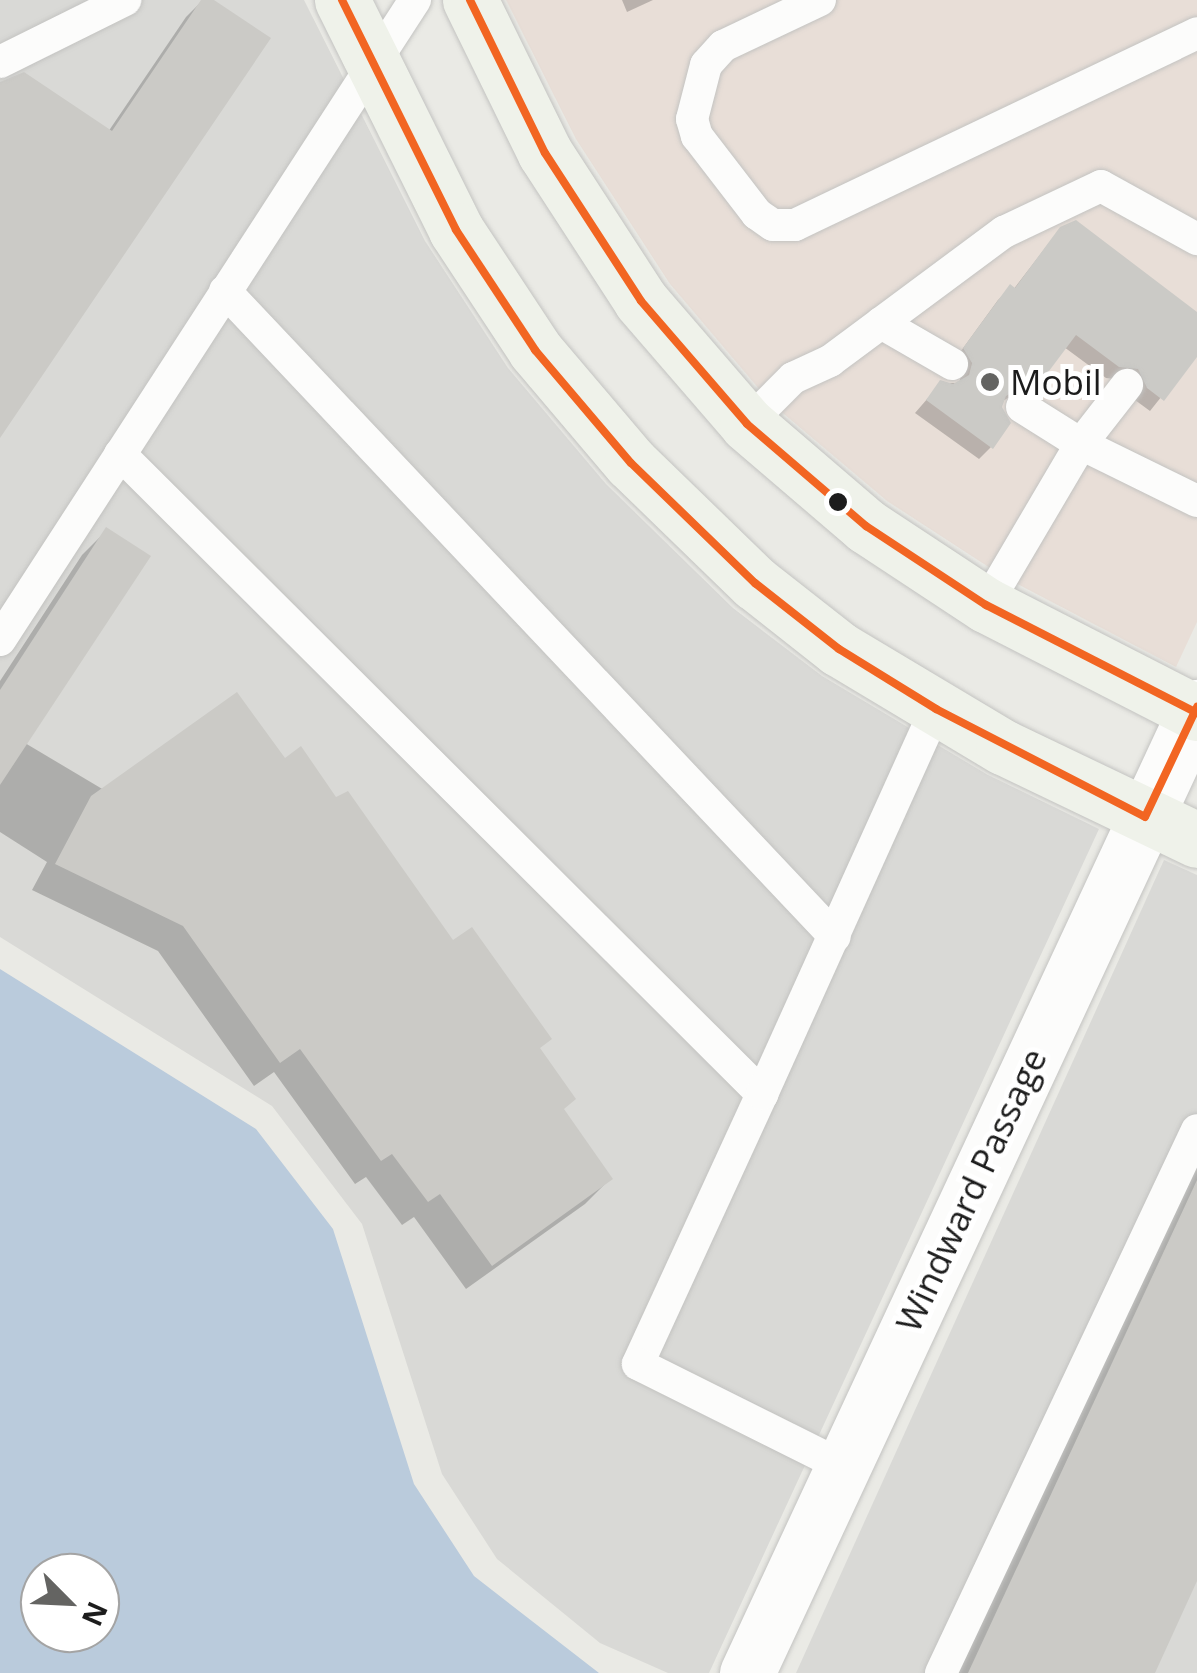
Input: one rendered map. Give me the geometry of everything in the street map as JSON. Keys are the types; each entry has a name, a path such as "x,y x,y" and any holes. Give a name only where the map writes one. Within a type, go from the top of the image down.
{"street":[{"path":"342,0 456,230 535,350 631,463 755,584 839,649 936,709 1197,840"},
{"path":"470,0 545,152 641,301 747,424 866,526 986,604 1196,711"},
{"name":"Windward Passage","path":"758,1670 843,1466 1196,711"}],"lane":[{"path":"0,62 126,0"},
{"path":"0,640 415,0"},
{"path":"820,0 723,46 706,65 692,119 696,136 758,214 773,225 795,225 1197,34"},
{"path":"747,424 792,378 830,361 1004,232 1100,186 1197,239"},
{"path":"225,292 835,938"},
{"path":"881,323 952,364"},
{"path":"986,604 1081,444 1127,384"},
{"path":"1022,407 1081,444 1197,501"},
{"path":"120,454 762,1094"},
{"path":"843,1466 638,1364 936,709"},
{"path":"941,1673 1197,1130"}],"shaded area":[{"path":"0,0 304,0 425,241 508,368 606,484 733,608 822,676 988,775 1099,829 709,1673 668,1673 600,1643 497,1559 442,1474 362,1224 272,1106 0,937"},
{"path":"506,0 1197,0 1197,622 1176,667 1004,577 887,501 771,403 670,284 576,139"},
{"path":"1164,860 1197,875 1197,1673 796,1673"}],"water":[{"path":"0,969 256,1129 333,1229 414,1484 474,1576 599,1673 0,1673"}],"building":[{"path":"201,0 214,0 271,38 0,438 0,82 24,72 112,131"},
{"path":"1076,220 1197,312 1197,357 1164,401 1147,388 1138,369 1119,367 1076,335 1034,391 1022,387 1006,396 1002,407 1011,423 993,449 926,400 940,380 953,384 969,375 972,363 963,348 1010,284 1015,288 1060,227"},
{"path":"106,527 151,556 0,785 0,690"},
{"path":"237,692 285,758 301,746 336,797 348,791 453,940 472,927 552,1039 540,1048 576,1099 564,1109 613,1179 492,1266 440,1194 428,1202 392,1154 381,1161 300,1049 280,1063 183,926 55,864 91,796"},
{"path":"1197,1180 1197,1581 1155,1673 968,1673"}],"transit line":[{"path":"342,0 456,230 535,350 631,463 755,583 839,649 936,709 1145,817 1197,707"},
{"path":"470,0 545,153 641,301 747,424 866,526 986,605 1197,713"}],"place":[{"name":"Mobil","path":"990,382"}]}
